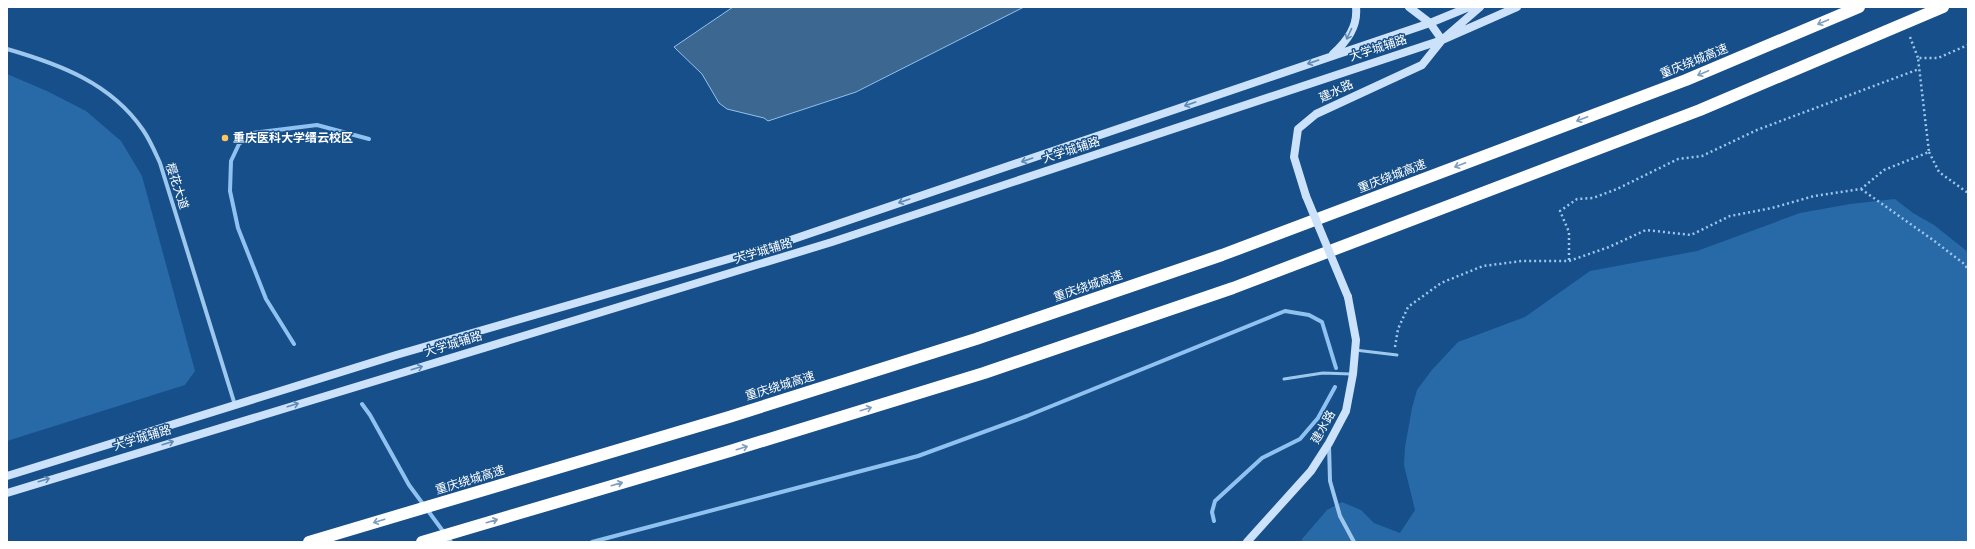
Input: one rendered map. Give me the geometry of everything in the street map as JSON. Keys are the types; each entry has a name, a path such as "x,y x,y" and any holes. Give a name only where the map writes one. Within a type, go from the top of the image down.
{"highway":[{"name":"重庆绕城高速","path":"309,542 729,417 976,340 1222,255 1686,80 1859,7"},
{"path":"422,542 730,451 984,373 1233,288 1700,110 1943,7"}],"street":[{"path":"1331,56 1346,41 1357,19 1356,7"},
{"path":"1409,7 1430,23 1442,40 1480,7"},
{"name":"大学城辅路","path":"7,476 396,354 770,247 1430,23 1469,7"},
{"name":"大学城辅路","path":"7,493 832,242 1442,40 1517,7"},
{"name":"建水路","path":"1248,542 1311,471 1329,443 1346,411 1356,350 1356,340 1348,297 1306,196 1294,157 1298,129 1316,114 1422,65 1442,40"},
{"name":"樱花大道","path":"7,49 43,59 81,75 116,99 143,130 160,163 235,405"},
{"path":"1329,443 1330,481 1340,516 1354,542"}],"lane":[{"path":"1356,350 1395,354"},
{"path":"1284,379 1323,373 1353,374"}],"path":[{"path":"1910,37 1918,58 1929,152 1939,172 1968,193"},
{"path":"1918,58 1938,58 1968,45"},
{"path":"1569,261 1569,232 1560,211 1577,199 1593,198 1617,189 1678,159 1702,156 1757,130 1919,69"},
{"path":"1395,354 1398,329 1408,307 1441,283 1483,266 1522,261 1569,261 1609,247 1646,230 1691,235 1730,216 1772,208 1814,196 1861,189 1884,170 1929,152"},
{"path":"1861,189 1933,240 1962,263 1968,270"}],"shaded area":[{"path":"733,7 1024,7 856,92 768,121 764,118 727,109 719,103 702,74 674,47"},
{"path":"7,74 47,91 86,111 121,141 142,176 195,371 185,385 7,441"},
{"path":"1895,199 1913,213 1934,225 1968,252 1968,542 1302,542 1302,539 1327,510 1342,502 1361,510 1374,523 1400,533 1415,510 1404,465 1405,447 1417,390 1431,371 1458,342 1525,317 1590,271 1697,251 1800,213 1850,204"}],"waterway":[{"path":"294,344 266,299 238,228 230,191 231,161 239,144 253,133 317,125 369,139"},
{"path":"592,542 918,456 1027,416 1285,311 1309,315 1322,322 1336,368"},
{"path":"1214,521 1212,512 1215,501 1262,458 1300,439 1318,418 1335,387"},
{"path":"362,404 370,415 409,485 451,542"}],"place":[{"name":"重庆医科大学缙云校区","path":"225,138"}]}
